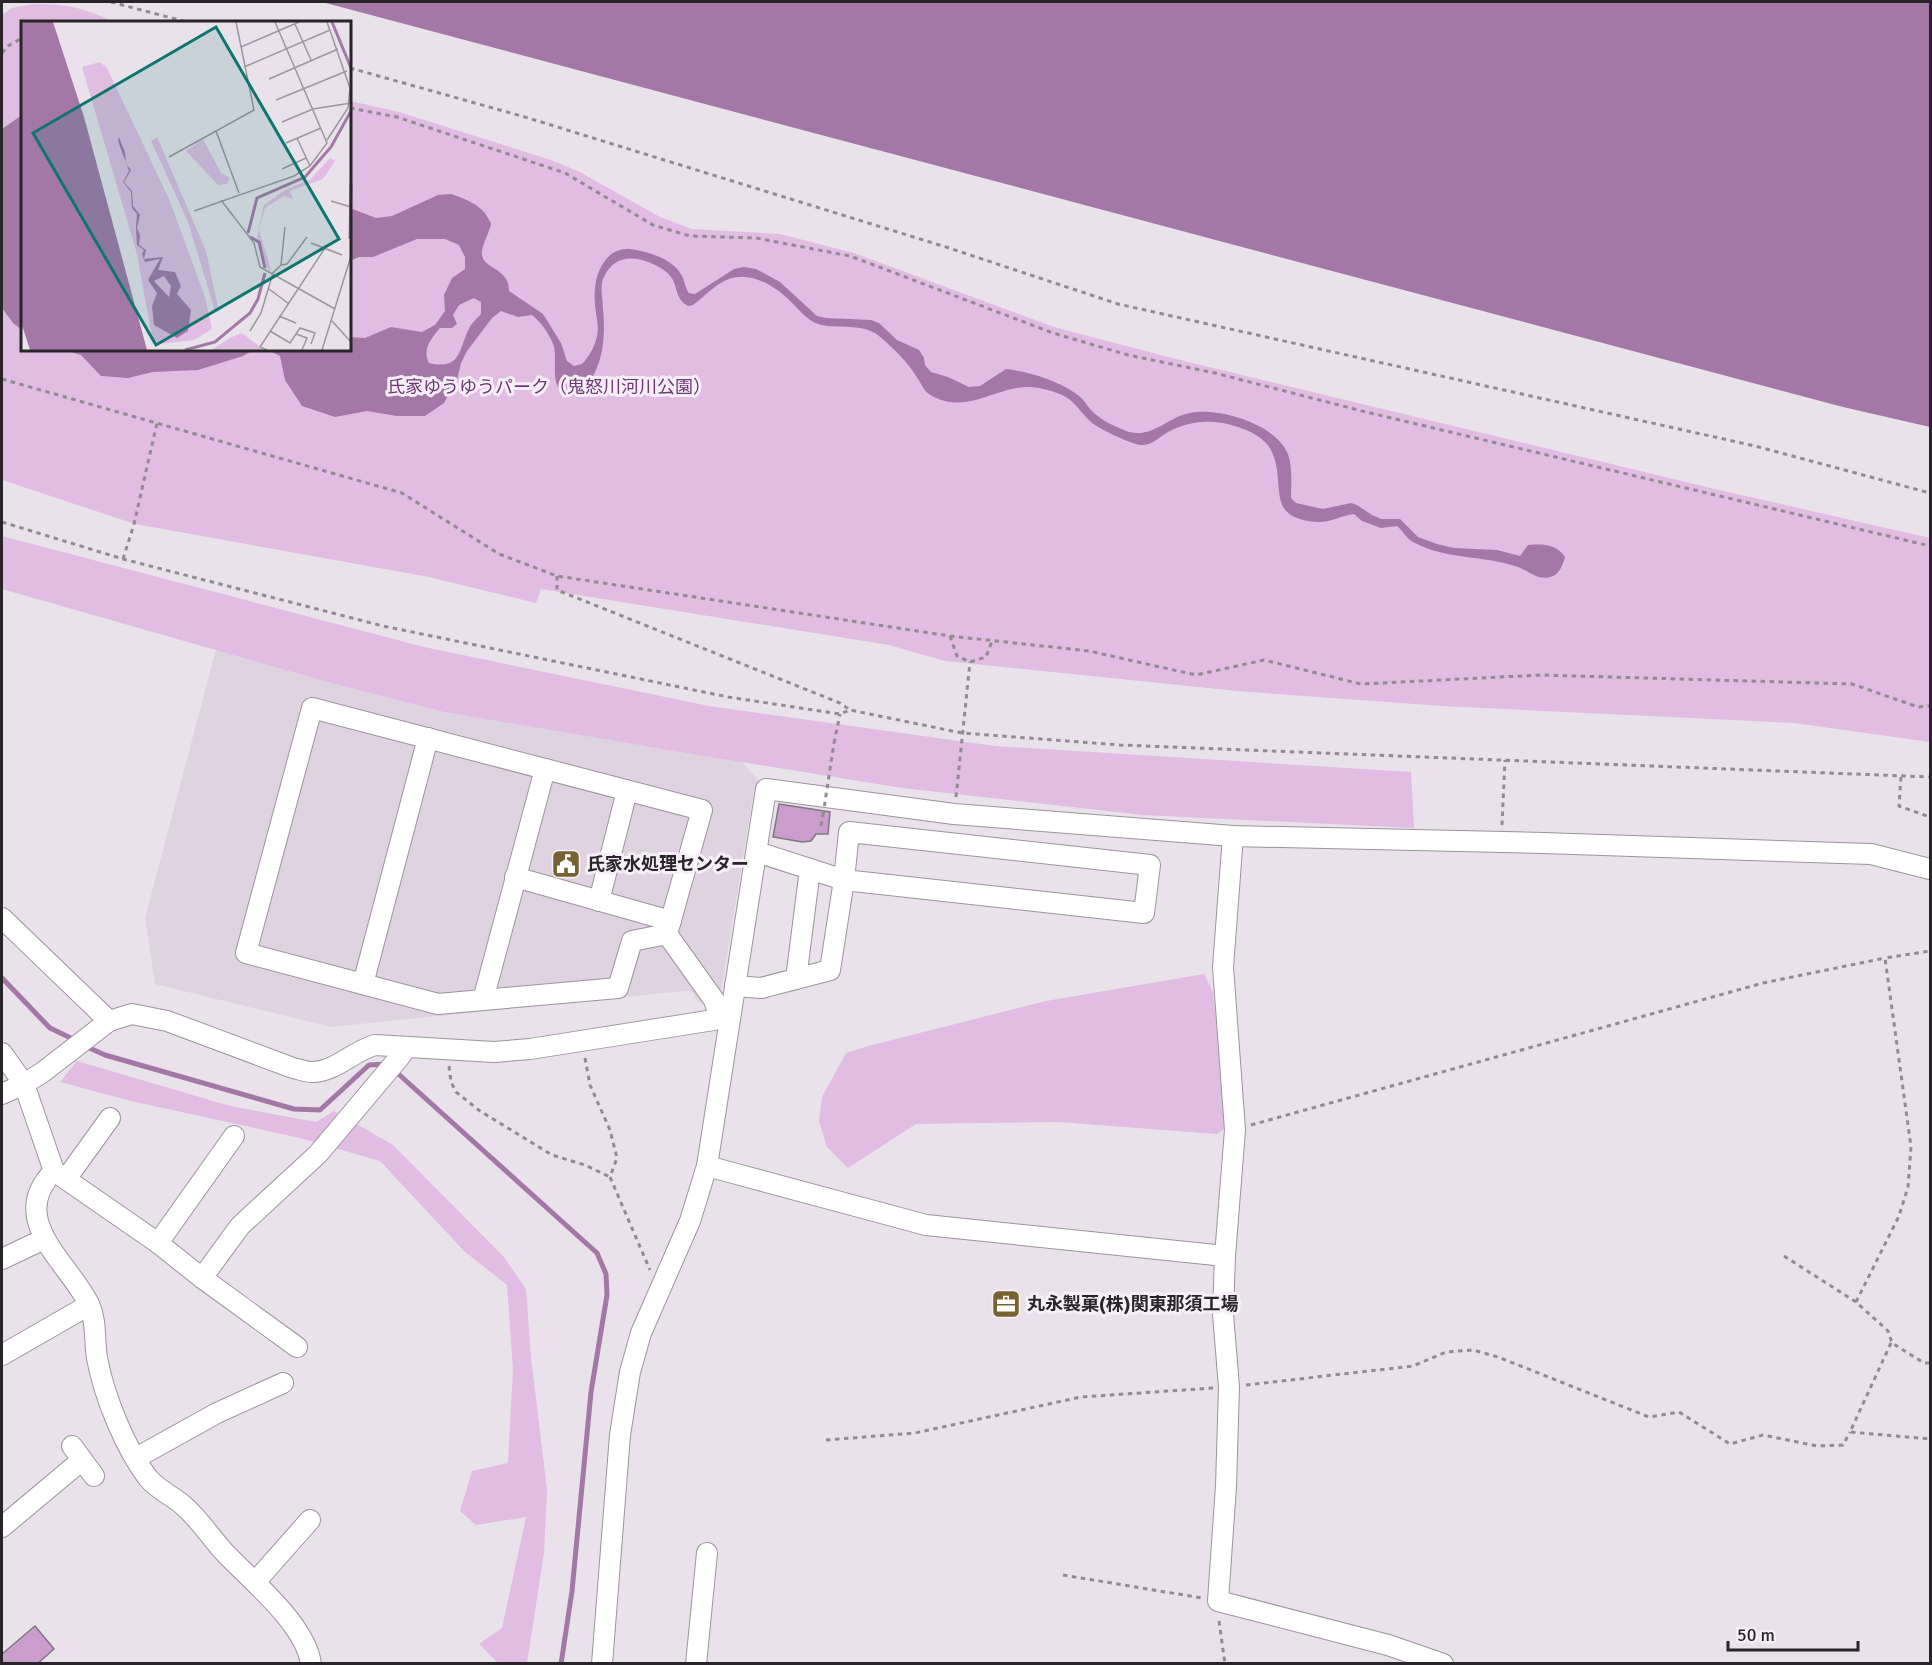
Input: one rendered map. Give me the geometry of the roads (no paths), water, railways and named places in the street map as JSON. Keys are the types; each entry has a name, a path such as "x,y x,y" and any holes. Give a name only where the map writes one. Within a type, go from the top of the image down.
{"street":[{"path":"312,708 702,810 669,928 632,941 618,988 438,1004 246,953 312,708"},
{"path":"363,984 428,738"},
{"path":"483,1000 545,769"},
{"path":"602,1664 620,1435 630,1372 641,1333 690,1221 707,1166 725,1019 735,986 766,789 954,814 1233,836 1871,854 1930,869"},
{"path":"599,901 627,791"},
{"path":"735,986 761,987 830,970 844,879 849,832 1150,865 1144,913 844,879 757,852"},
{"path":"1233,836 1223,967 1235,1130 1225,1256 1223,1314 1229,1387 1226,1486 1218,1601 1388,1645 1443,1664"},
{"path":"796,979 810,869"},
{"path":"515,878 599,901 669,928 725,1019"},
{"path":"2,918 103,1026"},
{"path":"2,1094 24,1084 103,1026 121,1016 132,1014 148,1016 311,1072 324,1071 364,1048 375,1045 402,1053 449,1050 494,1052 725,1019"},
{"path":"2,1053 24,1084 60,1175 158,1243 297,1347"},
{"path":"202,1278 240,1227 318,1154 402,1053"},
{"path":"110,1118 60,1175 45,1180 36,1203 36,1218 44,1239 89,1305 95,1325 98,1361 113,1413 136,1458 149,1479 183,1505 228,1556 256,1581 304,1643 311,1664"},
{"path":"158,1243 234,1136"},
{"path":"707,1166 926,1225 1225,1256"},
{"path":"2,1259 44,1239"},
{"path":"2,1355 89,1305"},
{"path":"136,1458 217,1413 283,1383"},
{"path":"2,1527 77,1453 94,1476"},
{"path":"256,1581 310,1520"},
{"path":"696,1664 707,1553"}],"waterway":[{"path":"2,978 50,1028 77,1041"},
{"path":"85,1046 105,1055 294,1109 320,1110 369,1065 387,1064"},
{"path":"394,1070 597,1253 606,1274 607,1295 591,1392 572,1591 561,1664"}],"place":[{"name":"氏家水処理センター","path":"566,864"},
{"name":"丸永製菓(株)関東那須工場","path":"1006,1304"}],"park label":[{"name":"氏家ゆうゆうパーク（鬼怒川河川公園）","path":"549,387"}]}
